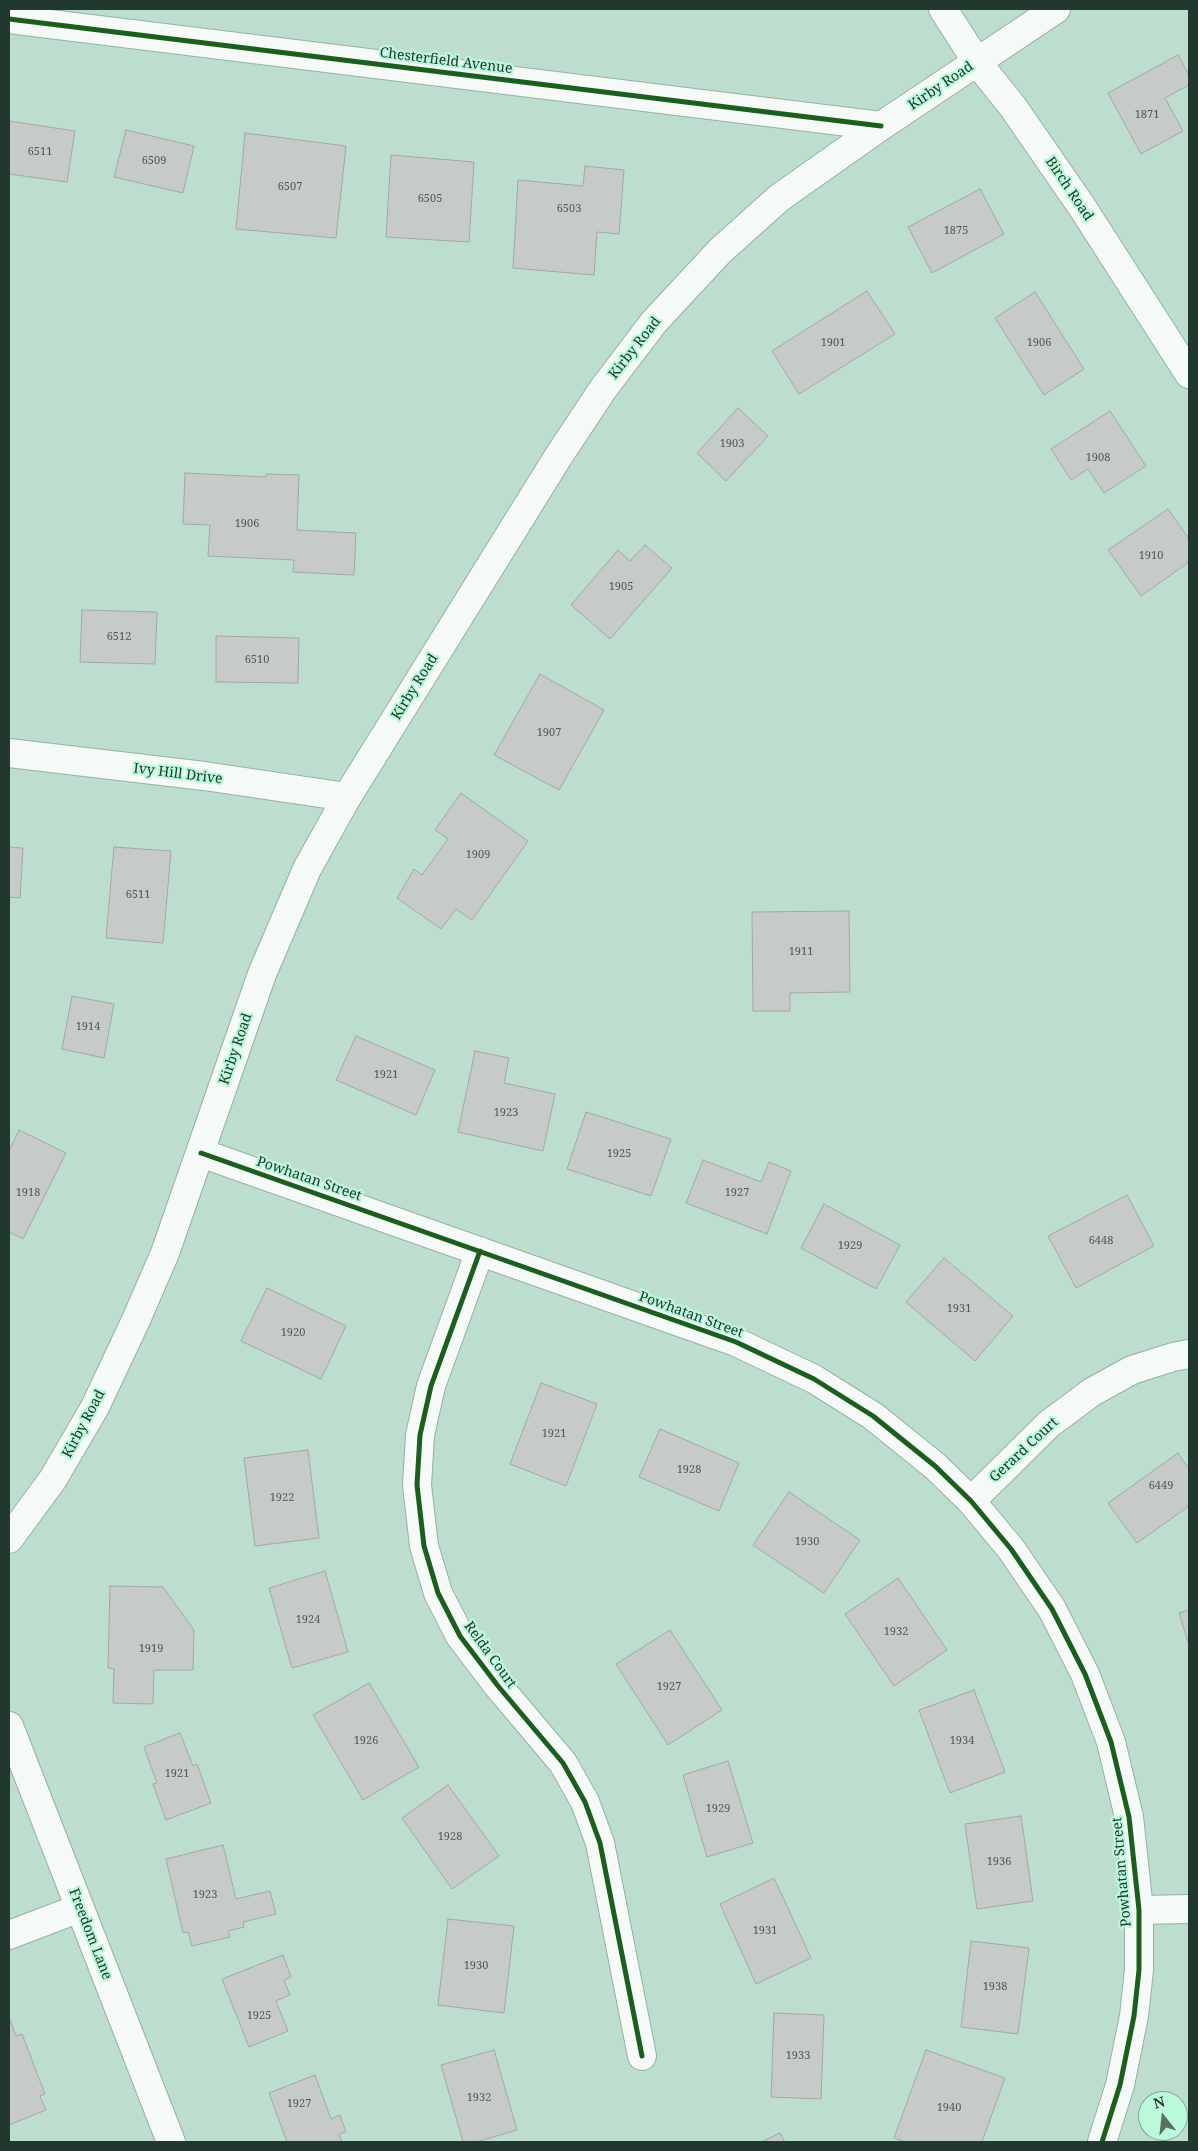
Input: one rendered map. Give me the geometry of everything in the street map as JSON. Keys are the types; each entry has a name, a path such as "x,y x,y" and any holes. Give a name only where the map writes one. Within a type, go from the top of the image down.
{"street":[{"name":"Birch Road","path":"942,9 977,62 1013,108 1082,207 1189,374"},
{"name":"Kirby Road","path":"9,1539 53,1479 95,1407 165,1253 262,974 307,869 347,797 558,457 604,389 654,322 720,251 779,198 881,126 1056,9"},
{"name":"Chesterfield Avenue","path":"9,19 881,126"},
{"name":"Ivy Hill Drive","path":"9,753 204,776 347,797"},
{"name":"Powhatan Street","path":"201,1153 736,1342 814,1379 873,1416 935,1466 971,1501 1011,1549 1052,1609 1085,1674 1111,1742 1129,1817 1139,1910 1139,1970 1134,2016 1120,2084 1102,2142"},
{"name":"Relda Court","path":"480,1251 431,1386 420,1435 417,1485 424,1546 438,1593 460,1636 498,1686 563,1763 585,1802 600,1843 642,2056"},
{"name":"Gerard Court","path":"971,1501 1049,1424 1092,1392 1132,1370 1189,1354"},
{"name":"Freedom Lane","path":"9,1726 171,2142"},
{"path":"9,1935 80,1908"},
{"path":"1139,1910 1189,1909"}],"building":[{"path":"1178,55 1189,75 1189,85 1165,98 1183,131 1141,154 1108,93"},
{"path":"9,121 75,131 67,182 9,174"},
{"path":"126,130 194,146 183,193 114,177"},
{"path":"245,133 346,146 336,238 236,229"},
{"path":"391,155 474,162 469,242 386,237"},
{"path":"585,166 624,170 619,234 597,232 594,275 513,268 518,180 583,186"},
{"path":"980,189 1004,234 932,273 908,227"},
{"path":"867,291 895,334 799,394 772,351"},
{"path":"1035,292 1084,369 1044,395 995,318"},
{"path":"738,408 768,436 726,481 697,453"},
{"path":"1110,411 1146,466 1104,493 1088,469 1071,480 1051,449"},
{"path":"185,473 266,477 266,474 299,475 297,530 356,533 354,575 293,572 294,560 208,556 210,525 183,524"},
{"path":"1168,509 1189,539 1189,562 1141,596 1108,550"},
{"path":"645,545 672,568 610,639 571,605 618,550 630,561"},
{"path":"82,610 157,612 155,664 80,662"},
{"path":"216,636 299,638 298,683 216,682"},
{"path":"540,674 604,710 559,790 494,755"},
{"path":"461,793 528,841 472,920 456,909 441,929 397,898 414,869 422,875 448,839 435,830"},
{"path":"9,847 23,848 20,898 9,897"},
{"path":"114,847 171,851 163,943 106,938"},
{"path":"849,911 850,992 790,993 790,1011 753,1011 752,912"},
{"path":"72,996 114,1004 104,1058 62,1049"},
{"path":"356,1036 435,1070 416,1115 336,1080"},
{"path":"475,1051 509,1058 504,1083 555,1094 543,1151 458,1132"},
{"path":"586,1112 671,1139 651,1196 567,1169"},
{"path":"19,1130 66,1153 23,1239 9,1232 9,1151"},
{"path":"703,1160 761,1182 769,1162 791,1171 767,1234 686,1203"},
{"path":"1127,1195 1154,1246 1076,1288 1048,1236"},
{"path":"824,1204 900,1245 876,1289 801,1248"},
{"path":"944,1258 1013,1316 975,1361 906,1302"},
{"path":"267,1288 346,1326 321,1379 241,1341"},
{"path":"541,1383 597,1404 566,1486 510,1464"},
{"path":"660,1429 739,1463 719,1511 639,1477"},
{"path":"308,1450 319,1538 255,1546 244,1458"},
{"path":"1178,1453 1189,1469 1189,1506 1137,1543 1108,1503"},
{"path":"789,1492 860,1540 824,1593 753,1545"},
{"path":"325,1571 348,1652 292,1668 269,1588"},
{"path":"898,1578 947,1650 894,1686 845,1614"},
{"path":"110,1586 163,1587 194,1630 193,1670 154,1670 153,1704 113,1703 114,1669 108,1668"},
{"path":"1189,1610 1189,1645 1179,1613"},
{"path":"670,1630 722,1710 668,1745 616,1664"},
{"path":"369,1683 419,1767 363,1800 313,1715"},
{"path":"974,1690 1005,1772 950,1793 919,1710"},
{"path":"180,1733 193,1766 197,1764 211,1803 166,1820 153,1784 157,1783 144,1747"},
{"path":"728,1761 753,1843 707,1857 683,1775"},
{"path":"448,1785 499,1856 452,1889 402,1818"},
{"path":"1021,1816 1033,1901 977,1909 965,1824"},
{"path":"223,1845 236,1899 270,1891 276,1914 243,1922 244,1927 228,1931 230,1937 192,1946 188,1932 183,1933 166,1859"},
{"path":"774,1878 811,1958 756,1984 720,1904"},
{"path":"448,1919 514,1926 504,2013 438,2005"},
{"path":"971,1941 1029,1948 1018,2034 961,2027"},
{"path":"283,1955 291,1977 284,1980 290,1995 276,2001 288,2031 249,2047 222,1979"},
{"path":"774,2013 824,2015 821,2099 771,2097"},
{"path":"9,2020 16,2036 22,2034 45,2094 40,2096 46,2110 9,2125"},
{"path":"494,2050 517,2130 476,2142 463,2142 441,2065"},
{"path":"926,2050 1005,2078 982,2142 906,2142 894,2138"},
{"path":"315,2075 331,2119 340,2115 346,2132 339,2134 342,2142 287,2142 269,2093"},
{"path":"780,2133 785,2142 761,2142"}],"cycle path":[{"path":"9,19 881,126"},
{"path":"201,1153 736,1342 814,1379 873,1416 935,1466 971,1501 1011,1549 1052,1609 1085,1674 1111,1742 1129,1817 1139,1910 1139,1970 1134,2016 1120,2085 1102,2142"},
{"path":"480,1251 431,1386 420,1435 417,1485 424,1546 438,1593 460,1636 498,1686 563,1763 585,1802 600,1843 642,2056"}]}
